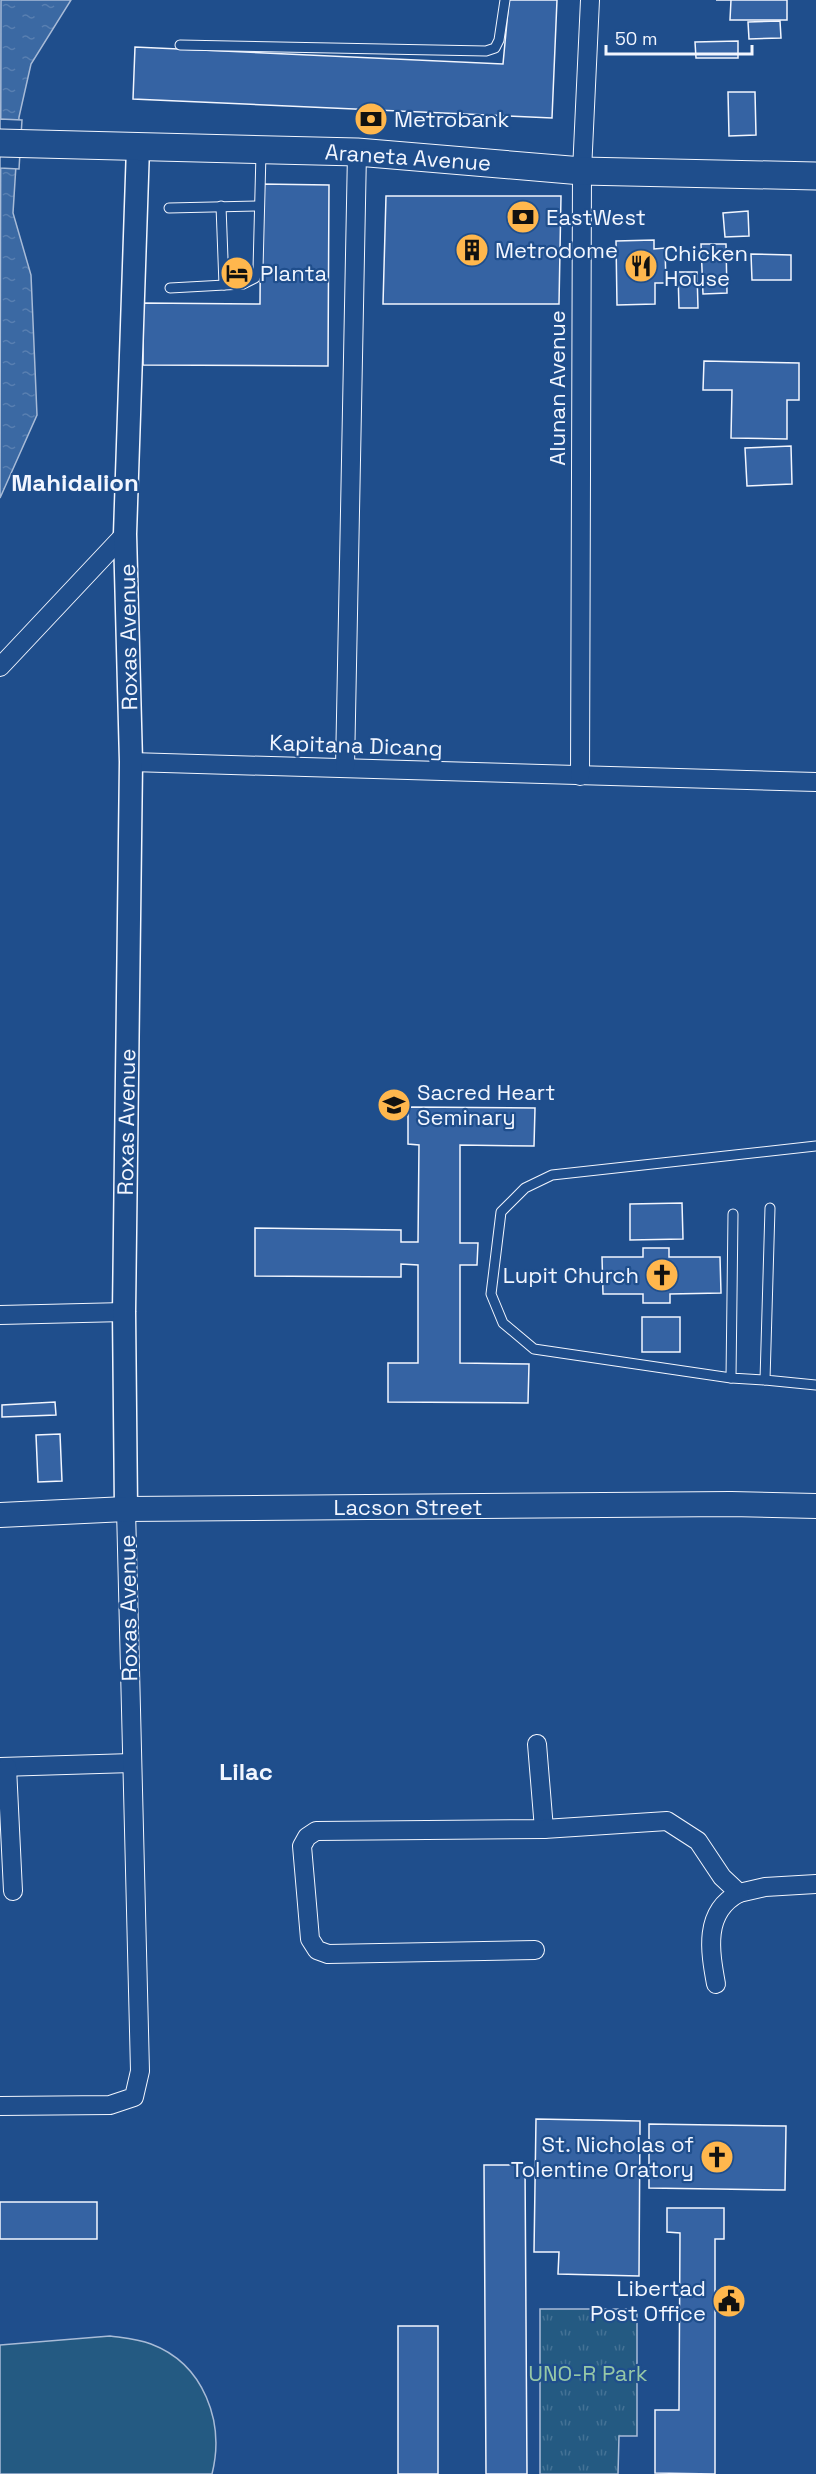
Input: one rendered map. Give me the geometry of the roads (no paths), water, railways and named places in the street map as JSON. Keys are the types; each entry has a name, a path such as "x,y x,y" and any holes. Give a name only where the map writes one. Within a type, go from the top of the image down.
{"main road":[{"name":"Araneta Avenue","path":"0,143 357,152 582,171 816,176"},
{"name":"Lacson Street","path":"0,1515 126,1509 731,1504 816,1506"}],"street":[{"name":"Alunan Avenue","path":"580,776 582,171 590,0"},
{"name":"Roxas Avenue","path":"0,2106 110,2105 134,2097 140,2071 126,1509 124,1312 131,762 125,534 138,147"},
{"path":"345,768 357,152"},
{"path":"0,667 125,534"},
{"name":"Kapitana Dicang","path":"131,762 816,782"},
{"path":"0,1315 124,1312"},
{"path":"537,1744 544,1828"},
{"path":"13,1890 4,1767 132,1763"},
{"path":"535,1950 328,1954 317,1950 310,1939 302,1846 307,1837 316,1831 544,1828 668,1821 698,1841 722,1877 739,1893"},
{"path":"716,1984 711,1953 711,1932 721,1908 739,1893 765,1887 816,1884"}],"lane":[{"path":"180,45 486,51 495,48 499,40 505,0"},
{"path":"170,288 243,284 255,278 258,269 261,150"},
{"path":"221,206 224,285"},
{"path":"169,208 259,206"},
{"path":"816,1146 552,1175 525,1188 501,1212 491,1294 503,1323 534,1349 731,1378 816,1385"},
{"path":"765,1380 770,1208"},
{"path":"731,1378 733,1214"}],"water":[{"path":"1,0 71,0 31,64 19,117 13,213 31,275 37,415 0,498"}],"place":[{"name":"Metrobank","path":"371,119"},
{"name":"EastWest","path":"523,217"},
{"name":"Metrodome","path":"472,250"},
{"name":"Chicken House","path":"641,266"},
{"name":"Planta","path":"237,273"},
{"name":"Sacred Heart Seminary","path":"394,1105"},
{"name":"Lupit Church","path":"662,1275"},
{"name":"St. Nicholas of Tolentine Oratory","path":"717,2157"},
{"name":"Libertad Post Office","path":"729,2301"}],"district":[{"name":"Mahidalion","path":"75,483"},
{"name":"Lilac","path":"246,1772"}],"park label":[{"name":"UNO-R Park","path":"588,2373"}]}
